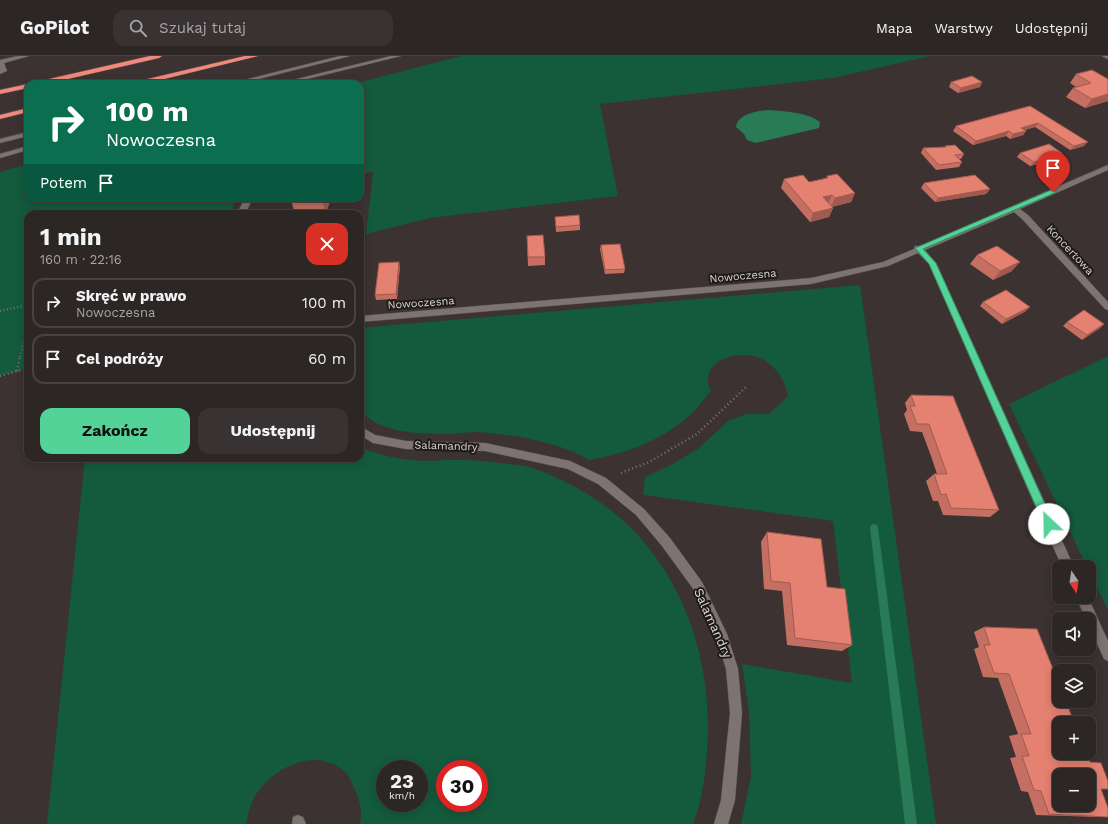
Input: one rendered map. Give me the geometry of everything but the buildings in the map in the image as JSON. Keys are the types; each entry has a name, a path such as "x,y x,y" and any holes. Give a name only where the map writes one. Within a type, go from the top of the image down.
{"highway":[{"path":"54,80 159,56"},
{"path":"152,80 254,56"},
{"path":"0,92 24,87"},
{"path":"0,117 24,111"}],"street":[{"path":"0,72 4,71 0,62 26,56"},
{"path":"248,80 347,56"},
{"path":"296,80 398,56"},
{"path":"0,141 24,135"},
{"path":"0,156 24,149"},
{"name":"Nowoczesna","path":"364,319 811,281 885,264 918,248 1015,209 1108,167"},
{"name":"Koncertowa","path":"1015,209 1108,307"},
{"path":"918,248 932,263 1065,560"},
{"name":"Salamandry","path":"364,433 373,439 406,445 485,447 570,465 602,481 640,512 666,542 698,586 723,638 732,669 736,713 728,800 721,824"},
{"path":"1085,604 1108,655"}],"path":[{"path":"0,311 23,306 24,307"},
{"path":"16,371 24,338"},
{"path":"0,376 24,369"},
{"path":"602,481 649,462 696,434 746,387"}],"shaded area":[{"path":"461,56 930,56 833,78 600,104 618,196 430,218 366,234 373,172 364,173 364,81"},
{"path":"770,110 810,116 820,122 819,128 756,143 747,140 744,134 736,127 738,122 745,116 755,112"},
{"path":"24,165 24,202 235,202 232,210 24,210 24,369 0,376 0,172"},
{"path":"860,285 936,824 741,824 751,777 749,711 742,664 852,683 833,521 643,495 645,477 673,464 699,448 728,421 746,414 769,414 788,396 783,380 772,366 755,356 746,355 728,357 720,361 713,366 709,373 708,383 711,391 698,407 678,425 667,433 642,445 616,454 589,460 563,448 520,437 477,432 450,434 415,433 390,428 369,419 364,415 364,328"},
{"path":"1108,356 1108,610 1096,585 1096,560 1084,560 1009,404"},
{"path":"364,448 384,455 408,460 473,460 526,466 555,477 599,502 631,528 657,558 677,593 693,630 703,670 708,711 707,752 703,789 693,824 360,824 361,809 359,799 347,774 333,764 309,760 285,768 265,783 253,800 246,824 47,824 85,462 364,462"}],"waterway":[{"path":"874,528 911,824"}],"route":[{"path":"1049,524 932,263 918,248 1053,192"}]}
